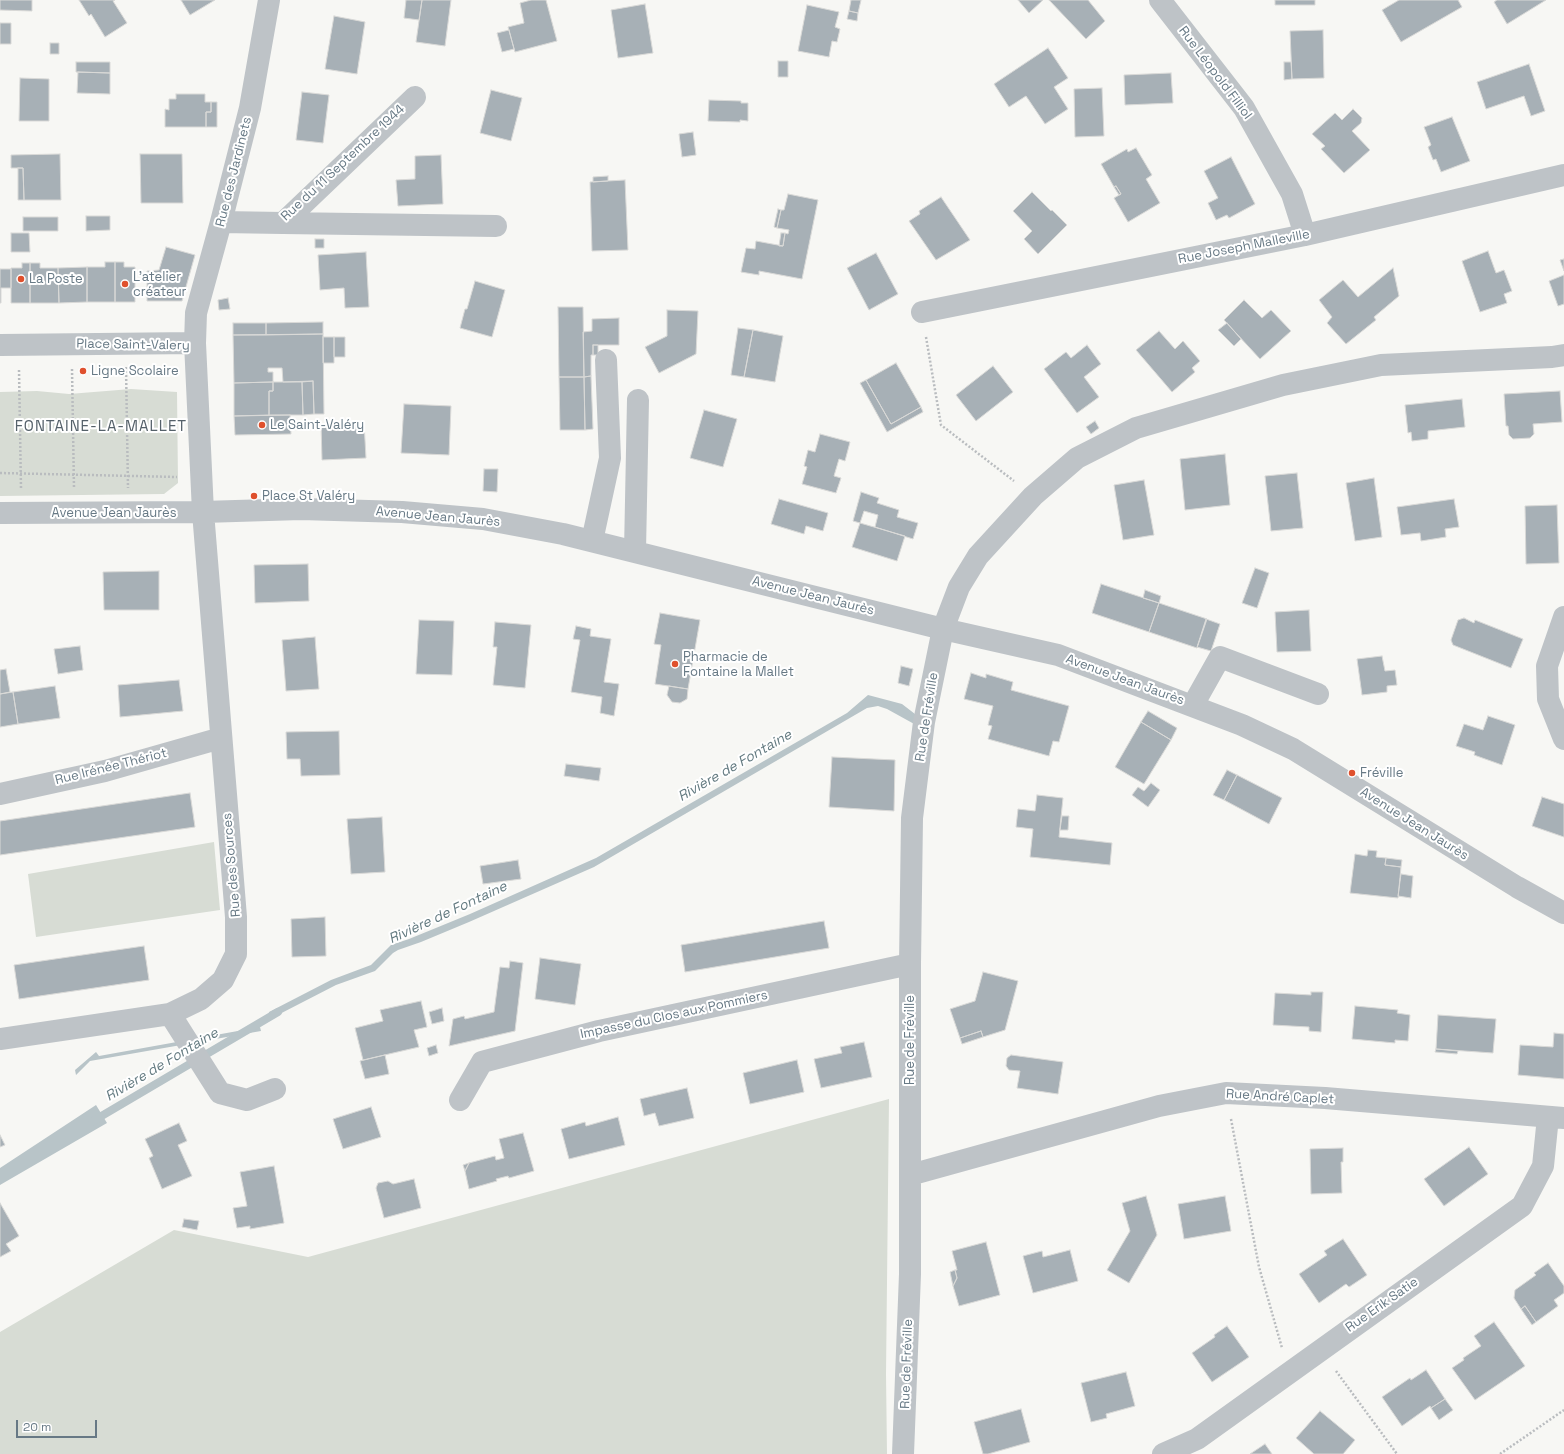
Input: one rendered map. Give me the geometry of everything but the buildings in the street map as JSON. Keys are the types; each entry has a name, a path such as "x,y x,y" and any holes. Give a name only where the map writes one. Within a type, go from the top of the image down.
{"street":[{"name":"Rue des Jardinets","path":"195,342 196,313 250,108 269,0"},
{"name":"Rue Léopold Filliol","path":"1160,0 1244,108 1292,194 1305,235"},
{"name":"Rue du 11 Septembre 1944","path":"221,222 283,222 415,97"},
{"name":"Rue Joseph Malleville","path":"922,312 1305,235 1564,174"},
{"path":"283,222 496,226"},
{"name":"Place Saint-Valery","path":"9,345 195,342 203,512"},
{"name":"Rue de Fréville","path":"903,1454 910,1274 910,964 912,818 924,722 943,629 959,587 978,556 1033,496 1077,458 1136,428 1283,385 1381,366 1552,357 1564,355"},
{"path":"592,541 610,458 606,360"},
{"path":"635,551 638,400"},
{"name":"Avenue Jean Jaurès","path":"0,513 128,513 301,509 402,512 483,519 563,534 635,551 943,629 1058,655 1193,705 1242,725 1293,749 1517,887 1564,913"},
{"name":"Rue des Sources","path":"0,1039 170,1014 201,999 223,980 236,954 236,917 203,512"},
{"path":"1564,616 1547,666 1547,673 1548,699 1564,740"},
{"path":"1193,705 1220,658 1318,694"},
{"name":"Rue Irénée Thériot","path":"0,794 105,771 221,738"},
{"name":"Impasse du Clos aux Pommiers","path":"460,1100 482,1062 600,1031 910,964"},
{"path":"170,1014 220,1093 247,1100 275,1089"},
{"name":"Rue André Caplet","path":"910,1175 1159,1106 1226,1093 1325,1098 1556,1118"},
{"name":"Rue Erik Satie","path":"1163,1454 1197,1439 1522,1206 1542,1166 1556,1118"}],"path":[{"path":"922,312 941,424 1033,496"},
{"path":"72,344 74,513"},
{"path":"126,344 128,513"},
{"path":"9,345 21,473 21,513"},
{"path":"0,473 201,478"},
{"path":"1226,1093 1259,1267 1289,1374"},
{"path":"1320,1350 1397,1454"},
{"path":"1500,1454 1564,1410"}],"shaded area":[{"path":"131,389 177,392 178,483 164,494 0,496 0,392 37,391 69,394"},
{"path":"868,695 902,704 915,714 916,725 887,709 878,706 867,708 594,867 469,922 398,950 375,971 336,985 268,1020 269,1012 331,980 371,965 391,945 470,914 596,858 847,713"},
{"path":"214,842 220,910 36,937 28,874"},
{"path":"260,1027 261,1031 90,1061 76,1075 75,1070 96,1052 99,1056"},
{"path":"889,1099 886,1374 887,1454 0,1454 0,1332 174,1230 308,1257"},
{"path":"96,1105 107,1123 0,1185 0,1168"}],"waterway":[{"name":"Rivière de Fontaine","path":"93,1121 278,1012"}],"place":[{"name":"La Poste","path":"21,279"},
{"name":"L'atelier créateur","path":"125,284"},
{"name":"Ligne Scolaire","path":"83,371"},
{"name":"Le Saint-Valéry","path":"262,425"},
{"name":"Place St Valéry","path":"254,496"},
{"name":"Pharmacie de Fontaine la Mallet","path":"675,664"},
{"name":"Fréville","path":"1352,773"}],"district":[{"name":"FONTAINE-LA-MALLET","path":"101,427"}]}
